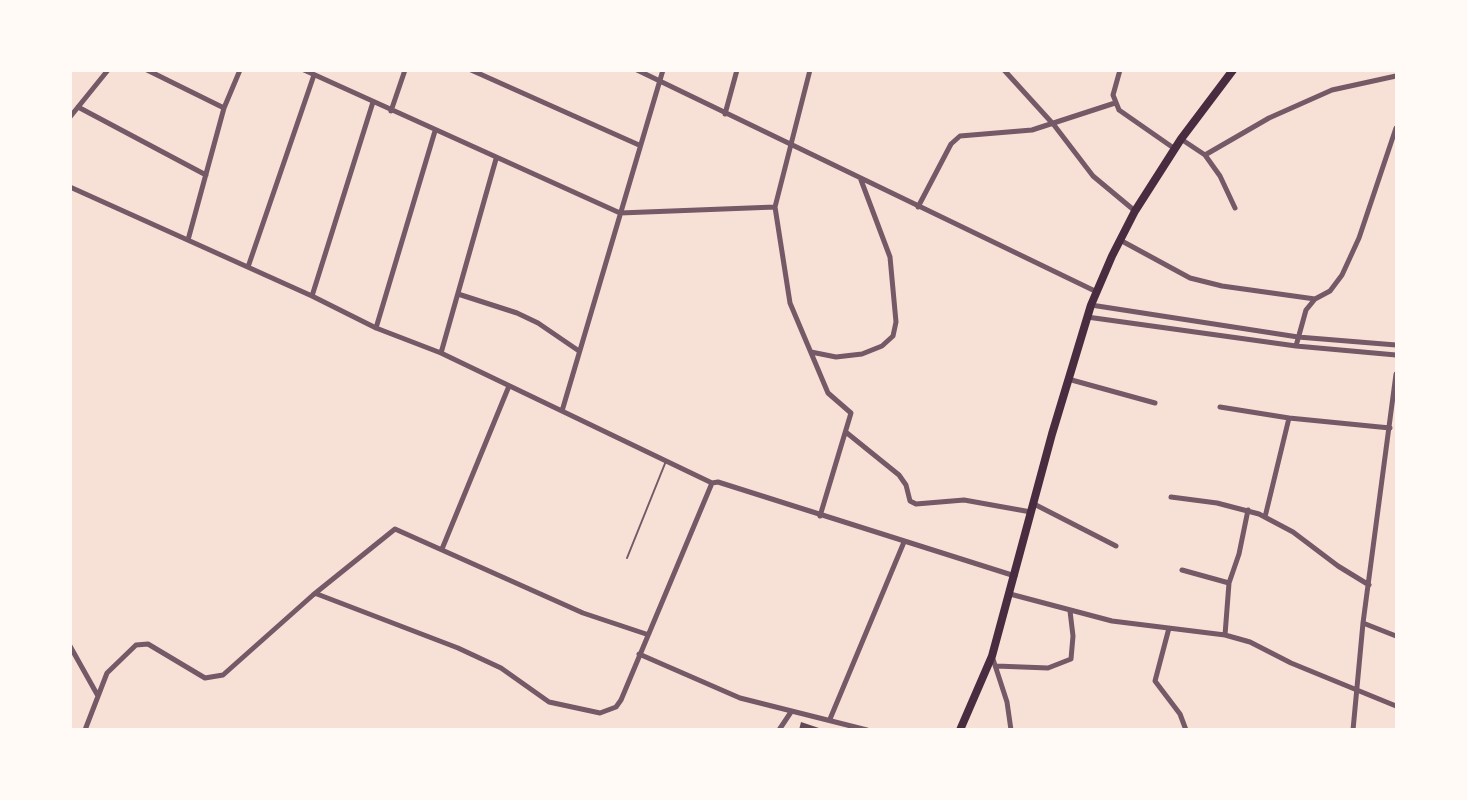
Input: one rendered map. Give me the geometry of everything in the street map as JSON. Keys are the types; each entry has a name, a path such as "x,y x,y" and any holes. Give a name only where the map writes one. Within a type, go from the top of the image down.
{"main road":[{"path":"960,729 992,656 1068,379 1091,305 1135,211 1181,139 1233,70"}],"street":[{"path":"147,70 224,108"},
{"path":"188,240 224,108 240,70"},
{"path":"304,70 496,159 620,213 775,207"},
{"path":"391,111 405,70"},
{"path":"471,70 639,145"},
{"path":"637,70 792,147 1097,292"},
{"path":"562,411 663,70"},
{"path":"725,114 736,70"},
{"path":"810,70 775,207 790,303 828,393 850,410 847,433 820,516"},
{"path":"1004,70 1054,124 1093,176 1135,211"},
{"path":"1120,70 1113,95 1119,110 1175,149"},
{"path":"70,117 104,72"},
{"path":"248,267 314,75"},
{"path":"1205,154 1269,118 1323,94 1396,76"},
{"path":"312,296 373,102"},
{"path":"918,207 951,144 960,136 1032,130 1115,103"},
{"path":"78,107 206,175"},
{"path":"1296,345 1306,310 1315,299 1330,291 1342,275 1359,238 1396,128"},
{"path":"376,328 435,131"},
{"path":"1181,139 1205,154 1220,176 1235,208"},
{"path":"441,353 496,159"},
{"path":"811,352 836,357 862,354 882,346 893,336 896,322 890,257 861,180"},
{"path":"70,187 312,296 376,328 441,353 712,483 718,482 1015,576"},
{"path":"1120,240 1190,278 1222,286 1315,299"},
{"path":"458,294 517,313 538,323 579,351"},
{"path":"1091,305 1298,337 1396,345"},
{"path":"1087,317 1296,345 1396,355"},
{"path":"1353,729 1363,622 1396,374"},
{"path":"1068,379 1155,403"},
{"path":"442,549 509,386"},
{"path":"1220,407 1289,418 1390,428"},
{"path":"1265,517 1289,418"},
{"path":"847,433 899,475 906,485 910,501 916,504 964,500 1033,508 1116,546"},
{"path":"317,594 458,648 501,668 549,702 600,714 616,706 712,483"},
{"path":"1171,497 1248,510 1265,517 1293,532 1329,560 1369,585"},
{"path":"1225,635 1229,583 1239,554 1248,510"},
{"path":"86,729 107,673 136,645 148,645 205,678 223,675 395,529 583,613 646,634"},
{"path":"830,719 904,542"},
{"path":"1182,570 1229,583"},
{"path":"1010,594 1112,621 1225,635 1250,642 1282,659 1396,706"},
{"path":"996,666 1048,668 1071,659 1073,636 1070,611"},
{"path":"1363,622 1396,636"},
{"path":"1169,628 1155,681 1180,714 1186,729"},
{"path":"70,646 98,696"},
{"path":"639,654 740,698 867,729"},
{"path":"992,656 1008,702 1011,729"},
{"path":"778,729 791,712"}],"lane":[{"path":"627,558 666,461"}],"building":[{"path":"801,722 822,729 822,730 799,730"}]}
